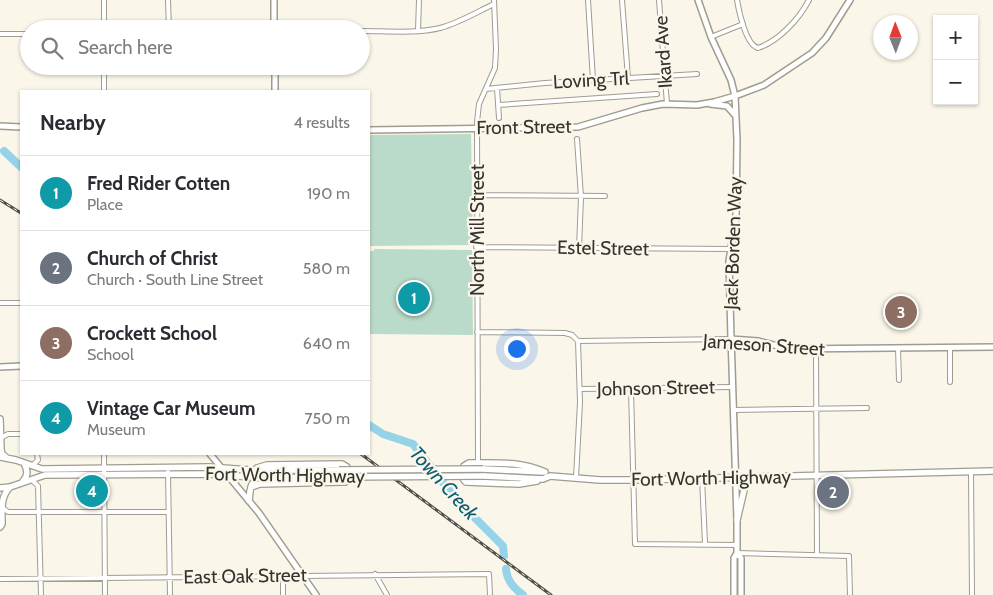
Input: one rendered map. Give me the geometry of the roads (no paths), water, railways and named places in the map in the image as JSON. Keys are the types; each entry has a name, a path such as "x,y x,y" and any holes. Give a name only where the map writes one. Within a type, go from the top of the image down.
{"main road":[{"path":"0,419 1,450 2,454 7,458"},
{"name":"Fort Worth Highway","path":"0,458 7,458 42,469 104,472"},
{"path":"21,483 27,473 24,463"},
{"path":"543,479 519,484 470,482 464,480 464,466 469,463 524,464 548,474"},
{"path":"250,470 267,465 342,464 348,469 345,482 260,484 251,487"},
{"name":"Fort Worth Highway","path":"0,488 10,487 45,475 222,468 250,470 483,469 576,478 635,480 993,471"},
{"name":"Fort Worth Highway","path":"168,471 266,478 484,476 543,479 548,474"},
{"path":"737,520 745,486 756,477"},
{"path":"249,501 251,487 254,482 266,478"},
{"path":"0,527 2,524 2,497 10,487"}],"street":[{"path":"104,0 104,20"},
{"path":"168,0 169,20"},
{"path":"274,0 274,20"},
{"path":"418,30 419,0"},
{"path":"588,0 593,80"},
{"path":"622,0 628,78"},
{"name":"Ikard Ave","path":"659,0 667,104"},
{"name":"Jack Borden Way","path":"698,0 711,37 731,80 735,96 736,218 729,261 737,520 734,595"},
{"path":"737,0 743,24 754,48 762,47 783,32 798,17 809,0"},
{"name":"Front Street","path":"370,130 578,127 642,108 667,104 707,103 735,96 764,85 812,53 826,38 850,0"},
{"path":"370,31 438,28 449,25 494,2"},
{"name":"North Mill Street","path":"478,463 477,128 478,104 495,68 494,2"},
{"path":"711,37 743,24"},
{"path":"0,34 20,34"},
{"name":"Loving Trl","path":"486,89 698,74"},
{"path":"104,75 104,90"},
{"path":"274,75 275,90"},
{"path":"497,88 499,118"},
{"path":"498,105 657,94"},
{"path":"707,103 727,106 736,116"},
{"path":"0,126 20,127"},
{"path":"577,139 581,197 579,248"},
{"path":"476,195 605,196"},
{"name":"Estel Street","path":"476,247 730,249"},
{"path":"0,303 20,303"},
{"name":"Jameson Street","path":"477,332 565,333 572,335 578,341 731,339 758,341 790,349 816,350 993,347"},
{"path":"576,478 579,446 580,389 578,341"},
{"path":"950,347 950,382"},
{"path":"898,348 899,380"},
{"path":"816,350 817,555"},
{"path":"0,367 20,366"},
{"name":"Johnson Street","path":"580,389 732,387"},
{"path":"631,389 635,480 635,544 737,544"},
{"name":"Johnson Street","path":"733,410 867,408"},
{"path":"1,438 8,434 20,434"},
{"path":"32,466 38,460 38,455"},
{"path":"104,455 105,595"},
{"path":"211,455 249,501 316,595"},
{"path":"168,471 170,595"},
{"path":"971,472 972,595"},
{"path":"702,478 704,543"},
{"path":"31,479 38,486 41,595"},
{"path":"2,507 8,512 169,512"},
{"path":"737,553 849,556 850,595"},
{"name":"Jack Borden Way","path":"737,553 741,558 741,595"},
{"path":"375,574 387,595"},
{"name":"East Oak Street","path":"0,578 489,574 490,595"},
{"path":"283,576 284,595"}],"waterway":[{"name":"Town Creek","path":"4,151 20,166"},
{"name":"Town Creek","path":"370,426 383,434 413,444 455,498 503,546 504,556"},
{"name":"Town Creek","path":"506,569 512,584 523,595"}],"railway":[{"path":"0,200 20,212"},
{"path":"362,455 551,595"}],"place":[{"name":"Fred Rider Cotten","path":"414,298"},
{"name":"Crockett School","path":"901,312"},
{"name":"Vintage Car Museum","path":"92,491"},
{"name":"Church of Christ","path":"833,492"}]}
